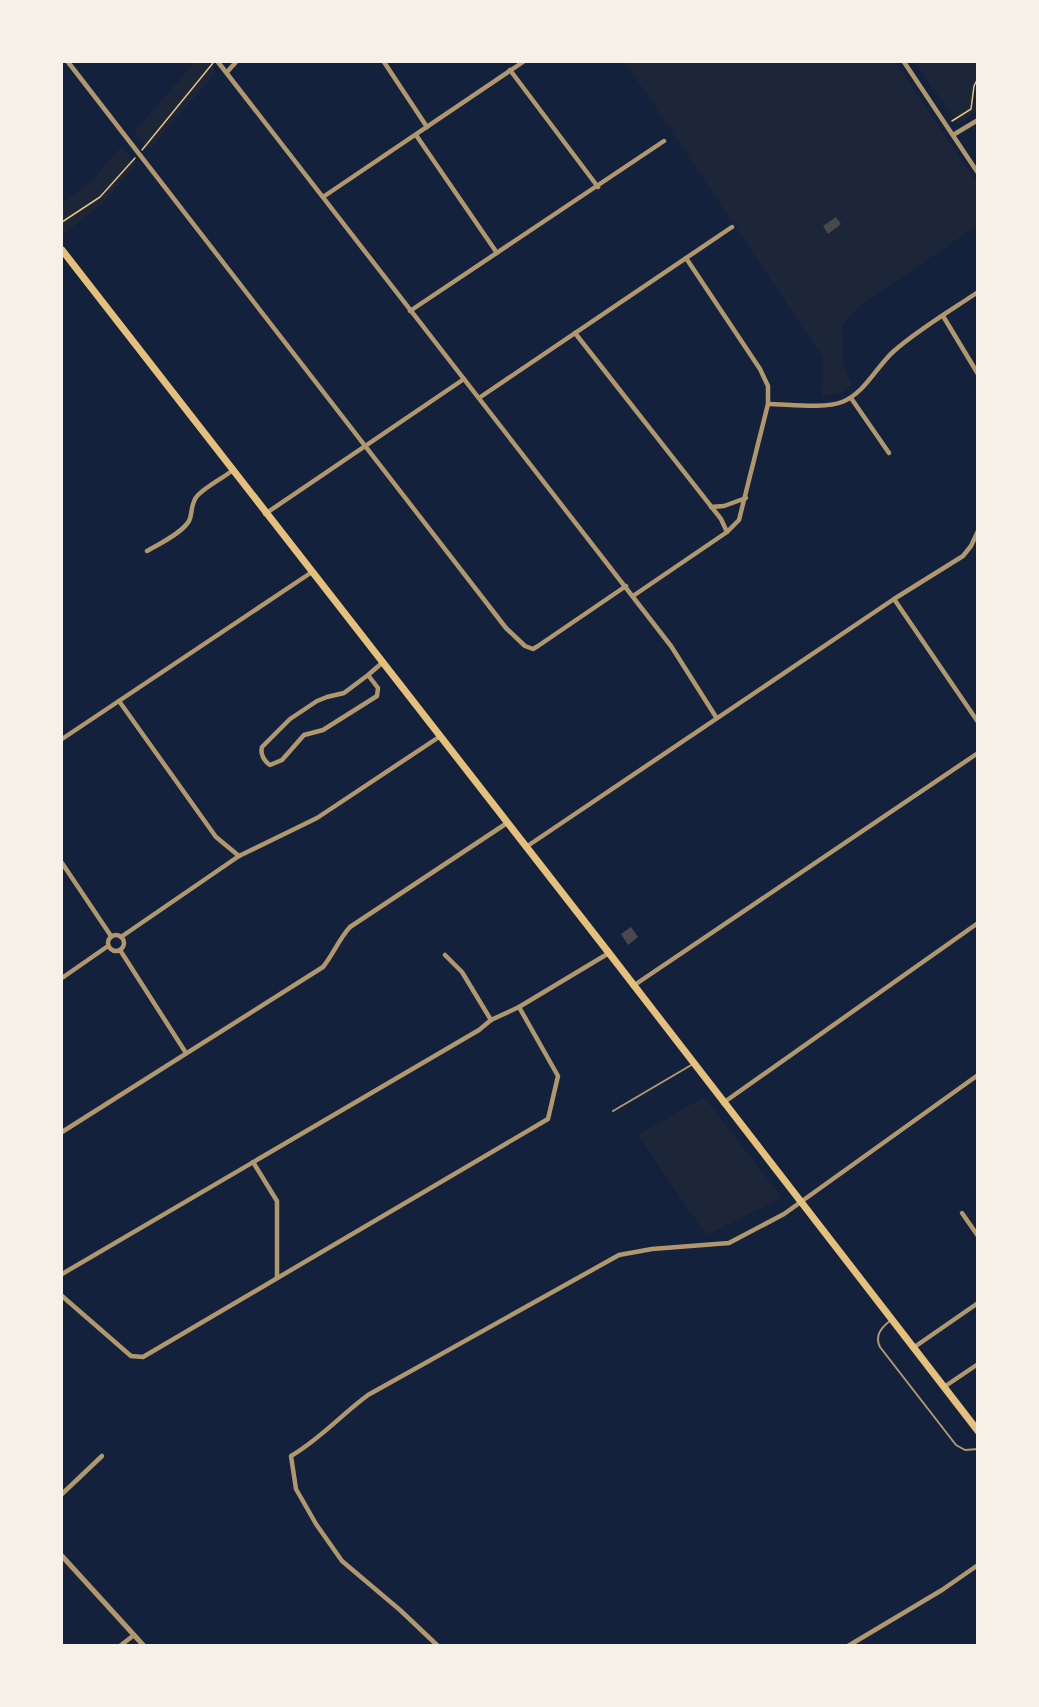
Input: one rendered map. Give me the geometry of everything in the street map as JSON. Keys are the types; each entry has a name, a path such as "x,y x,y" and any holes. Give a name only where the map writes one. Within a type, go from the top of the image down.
{"main road":[{"path":"62,250 978,1431"}],"street":[{"path":"68,62 506,628 525,646 532,649 626,586"},
{"path":"217,62 626,586 671,646 716,717"},
{"path":"226,72 236,62"},
{"path":"384,62 427,127"},
{"path":"323,197 523,62"},
{"path":"904,62 978,173"},
{"path":"510,70 598,187"},
{"path":"953,135 978,120"},
{"path":"416,135 496,253"},
{"path":"410,311 664,141"},
{"path":"478,398 732,227"},
{"path":"633,596 727,532 739,520 768,404 768,386 760,369 686,258"},
{"path":"768,404 828,405 851,398 865,386 880,365 895,350 978,292"},
{"path":"943,316 978,374"},
{"path":"575,333 721,519 727,532"},
{"path":"265,514 464,379"},
{"path":"851,398 888,453"},
{"path":"147,551 184,527 190,520 190,509 197,496 232,471"},
{"path":"711,507 724,506 746,498"},
{"path":"526,847 894,598 963,556 978,531"},
{"path":"62,739 312,572"},
{"path":"894,598 978,722"},
{"path":"368,675 380,691 377,696 323,730 304,735 276,764 270,765 265,760 262,747 290,719 327,697 344,693 382,663"},
{"path":"119,701 216,837 239,856"},
{"path":"122,937 239,856 317,818 439,737"},
{"path":"633,986 977,754"},
{"path":"62,1132 323,967 336,952 341,937 350,927 507,823"},
{"path":"62,863 111,936"},
{"path":"723,1103 978,923"},
{"path":"111,936 122,937"},
{"path":"111,936 108,946 112,950 120,950"},
{"path":"120,950 123,945 122,937"},
{"path":"62,978 108,946"},
{"path":"120,950 186,1053"},
{"path":"62,1274 479,1030 491,1020 519,1007 609,953"},
{"path":"445,954 462,972 491,1020"},
{"path":"62,1296 131,1356 143,1357 548,1119 558,1076 519,1007"},
{"path":"438,1646 342,1561 316,1524 296,1489 291,1456 320,1437 343,1413 368,1395 619,1255 652,1249 729,1243 756,1230 978,1075"},
{"path":"253,1162 277,1202 277,1277"},
{"path":"963,1213 978,1236"},
{"path":"914,1348 978,1304"},
{"path":"944,1387 978,1364"},
{"path":"62,1494 102,1456"},
{"path":"62,1556 144,1646"},
{"path":"848,1646 942,1590 978,1565"},
{"path":"120,1646 134,1635"}],"lane":[{"path":"613,1111 693,1064"},
{"path":"891,1320 878,1335 880,1347 956,1445 965,1450 978,1449"}],"path":[{"path":"62,222 100,196 140,154 217,62"},
{"path":"946,125 971,109 978,78"}],"shaded area":[{"path":"195,62 208,62 216,72 149,150 134,132"},
{"path":"625,62 895,62 977,182 977,226 859,306 842,326 844,368 852,385 842,392 822,396 823,358"},
{"path":"915,62 977,62 977,111 958,124"},
{"path":"122,146 136,164 102,204 63,234 62,202 91,182"},
{"path":"704,1097 782,1198 706,1235 638,1135"}],"building":[{"path":"836,217 841,224 828,234 823,226"},
{"path":"631,927 638,937 628,945 621,934"}]}
